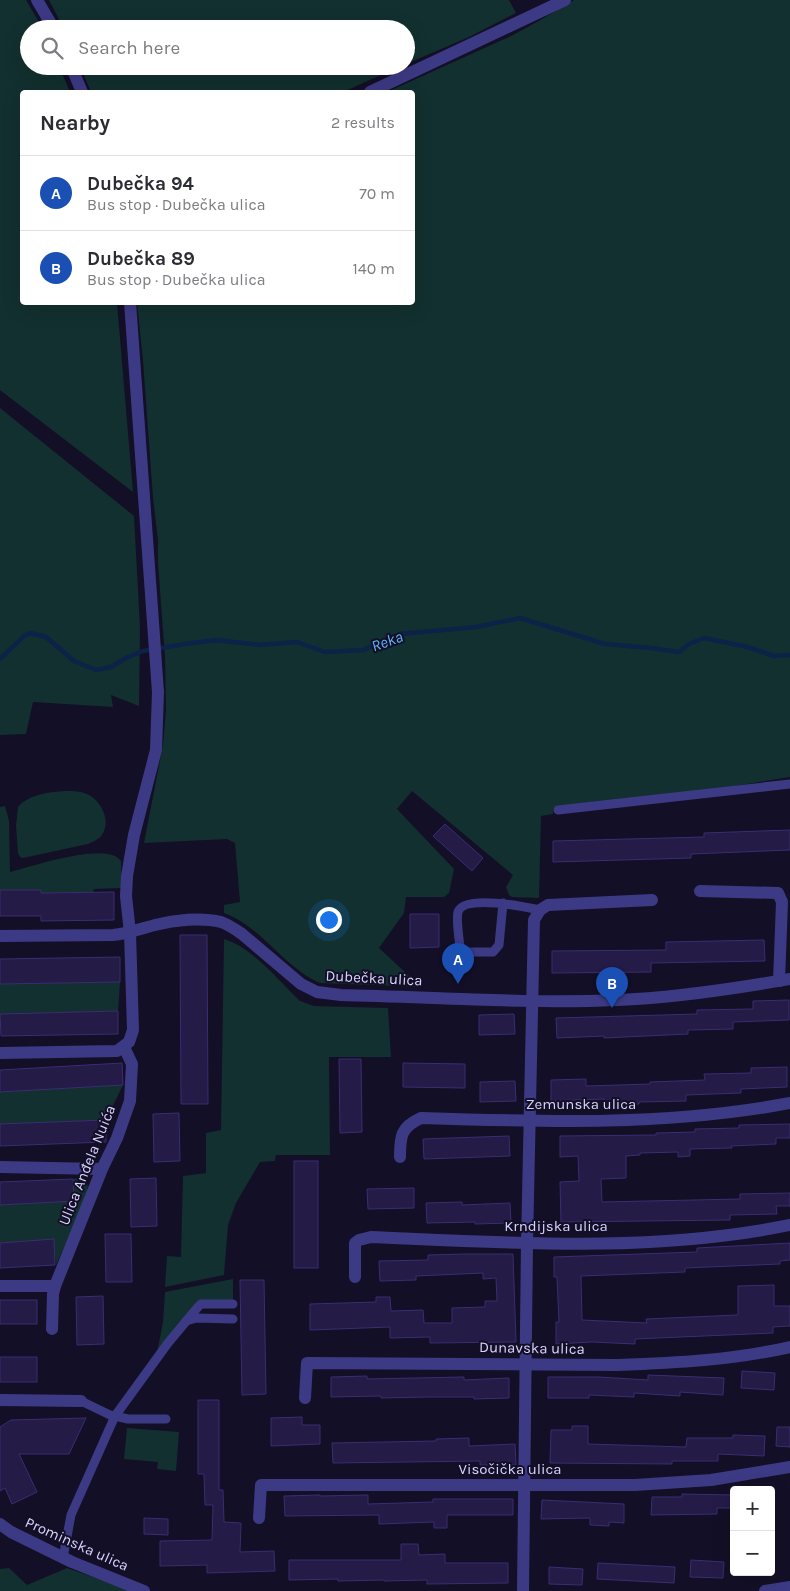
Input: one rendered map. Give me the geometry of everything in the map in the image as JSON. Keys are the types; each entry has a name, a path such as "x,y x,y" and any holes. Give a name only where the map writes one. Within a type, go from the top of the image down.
{"street":[{"path":"37,0 49,20"},
{"path":"415,71 565,0"},
{"path":"75,75 81,90"},
{"path":"374,90 406,75"},
{"path":"0,1052 108,1053 124,1047 129,1042 133,1030 130,933 126,896 131,847 156,750 158,692 130,305"},
{"path":"700,890 778,893 782,902 784,980"},
{"path":"523,1591 527,1243 534,920 540,910 548,905 652,900"},
{"name":"Dubečka ulica","path":"130,933 168,922 205,920 220,922 242,934 301,984 317,992 341,995 532,1001 615,1000 726,990 784,980"},
{"path":"0,936 104,936 130,933"},
{"name":"Ulica Anđela Nuića","path":"52,1329 55,1286 102,1169 117,1138 130,1100 132,1064 124,1047"},
{"name":"Zemunska ulica","path":"400,1157 400,1139 404,1130 411,1123 421,1118 530,1121 645,1120 757,1109 790,1103"},
{"path":"0,1168 102,1169"},
{"name":"Krndijska ulica","path":"355,1277 356,1244 359,1240 371,1237 527,1243 653,1242 727,1236 790,1225"},
{"path":"0,1286 55,1286"},
{"name":"Dunavska ulica","path":"305,1398 307,1363 665,1364 742,1356 790,1347"},
{"path":"0,1400 81,1401"},
{"name":"Visočička ulica","path":"259,1518 261,1485 635,1485 712,1480 790,1467"},
{"name":"Prominska ulica","path":"0,1524 10,1532 63,1558 144,1591"},
{"path":"765,1591 790,1587"}],"lane":[{"path":"558,810 790,784"},
{"path":"503,903 499,946 493,952 465,952 460,947 458,913 462,906 468,903 503,903 540,910"},
{"path":"63,1558 71,1515 115,1416 186,1321 201,1304 233,1304"},
{"path":"186,1321 197,1318 233,1319"},
{"path":"81,1401 115,1416 128,1419 166,1419"}],"green space":[{"path":"0,0 26,0 38,20 20,20 20,75 63,75 69,90 20,90 20,305 117,305 133,492 0,390"},
{"path":"49,0 509,0 516,13 469,37 415,60 415,20 59,20"},
{"path":"574,0 790,0 790,777 717,789 553,809 553,814 541,816 539,898 512,897 509,895 506,887 513,875 412,791 397,809 454,869 449,893 444,897 406,897 404,913 379,948 421,987 320,983 295,967 238,919 224,913 224,905 240,902 235,843 227,839 144,843 163,745 166,710 158,540 137,305 415,305 415,90 391,90 511,36"},
{"path":"84,75 381,75 347,90 90,90"},
{"path":"0,408 134,516 140,628 139,706 111,695 113,707 33,702 26,734 0,735"},
{"path":"77,791 86,794 94,798 98,803 104,813 106,825 101,836 88,844 23,858 20,857 16,826 18,807 34,796"},
{"path":"5,806 9,821 10,872 78,855 105,854 115,856 121,861 121,888 94,889 93,892 41,893 41,890 0,890 0,807"},
{"path":"224,939 235,943 255,957 300,1001 314,1006 388,1008 391,1057 329,1057 330,1155 276,1155 275,1161 260,1162 236,1203 228,1225 224,1275 165,1287 167,1256 181,1257 183,1176 206,1173 206,1133 221,1130"},
{"path":"120,982 118,1011 0,1014 0,984"},
{"path":"123,1085 106,1120 0,1124 0,1092"},
{"path":"84,1177 88,1186 81,1209 56,1265 54,1240 0,1243 0,1205 73,1201 73,1179"},
{"path":"233,1279 233,1300 199,1302 157,1353 163,1322 165,1292"},
{"path":"127,1428 179,1432 176,1471 157,1469 158,1462 124,1459"},
{"path":"9,1568 27,1585 67,1568 134,1591 0,1591 0,1569"}],"building":[{"path":"445,824 483,858 472,871 433,836"},
{"path":"790,830 790,850 691,854 691,858 553,862 553,841 704,837 704,833"},
{"path":"0,890 41,890 41,893 114,892 114,920 41,921 41,916 0,916"},
{"path":"410,914 439,914 439,947 410,948"},
{"path":"180,935 207,935 208,1104 181,1104"},
{"path":"764,940 765,961 651,963 651,972 552,973 552,951 666,950 666,942"},
{"path":"120,957 120,982 0,984 0,959"},
{"path":"789,1000 789,1020 733,1022 733,1029 688,1030 688,1034 557,1038 556,1018 697,1014 697,1010 753,1009 753,1001"},
{"path":"118,1011 118,1034 1,1036 0,1014"},
{"path":"514,1014 515,1034 479,1035 479,1015"},
{"path":"339,1059 361,1059 362,1132 340,1133"},
{"path":"122,1063 123,1085 0,1092 0,1070"},
{"path":"403,1063 465,1064 465,1088 403,1087"},
{"path":"787,1067 787,1087 741,1089 741,1093 686,1095 686,1101 639,1102 639,1104 604,1105 604,1099 551,1101 551,1080 586,1079 586,1086 650,1084 650,1082 705,1080 704,1074 751,1073 751,1068"},
{"path":"515,1081 516,1101 480,1102 480,1082"},
{"path":"179,1113 180,1161 154,1162 153,1114"},
{"path":"106,1120 106,1142 0,1146 0,1124"},
{"path":"790,1124 790,1138 776,1138 776,1144 690,1149 690,1156 678,1157 678,1152 640,1153 640,1155 626,1156 626,1178 601,1179 602,1202 740,1199 740,1194 790,1193 790,1206 776,1206 777,1214 730,1215 730,1220 561,1222 560,1182 579,1181 578,1156 560,1157 560,1136 656,1135 656,1133 695,1132 695,1129 739,1128 739,1125"},
{"path":"509,1136 510,1156 424,1159 423,1139"},
{"path":"294,1161 318,1161 318,1268 294,1268"},
{"path":"156,1178 157,1226 131,1227 130,1179"},
{"path":"73,1179 74,1201 0,1205 0,1182"},
{"path":"414,1188 414,1208 368,1209 367,1189"},
{"path":"462,1202 462,1205 510,1203 511,1223 427,1223 426,1203"},
{"path":"105,1234 131,1234 132,1282 106,1282"},
{"path":"54,1239 55,1265 0,1268 0,1243"},
{"path":"790,1243 790,1260 780,1261 780,1264 685,1268 685,1272 581,1276 582,1320 647,1323 646,1319 737,1315 738,1286 774,1285 774,1306 790,1306 790,1326 773,1327 773,1333 635,1339 635,1344 592,1342 556,1344 556,1322 559,1322 557,1277 554,1277 554,1257 697,1252 697,1248"},
{"path":"513,1254 516,1342 430,1343 430,1337 390,1338 390,1327 310,1330 310,1304 376,1302 376,1297 390,1297 391,1311 423,1310 424,1323 452,1323 452,1308 485,1307 485,1301 497,1301 496,1278 483,1279 483,1273 416,1276 416,1280 380,1281 379,1261 428,1260 428,1255"},
{"path":"240,1280 264,1280 266,1394 242,1395"},
{"path":"103,1296 104,1344 77,1345 76,1297"},
{"path":"0,1300 37,1300 37,1324 0,1324"},
{"path":"0,1357 37,1357 37,1382 0,1382"},
{"path":"742,1371 775,1373 774,1390 741,1388"},
{"path":"648,1375 724,1378 723,1395 680,1392 680,1396 634,1393 634,1397 589,1395 589,1398 548,1398 548,1377 599,1377 648,1380"},
{"path":"367,1376 367,1379 464,1377 464,1380 509,1378 509,1398 331,1397 331,1377"},
{"path":"198,1400 219,1400 219,1490 223,1490 224,1522 241,1523 240,1552 274,1551 275,1571 207,1573 207,1565 160,1566 160,1541 212,1540 213,1505 205,1505 204,1474 198,1474"},
{"path":"302,1417 302,1425 320,1425 320,1444 271,1446 271,1418"},
{"path":"86,1418 69,1454 19,1454 37,1492 12,1504 5,1488 0,1491 0,1427 11,1420"},
{"path":"572,1426 588,1426 588,1444 686,1447 687,1438 733,1438 733,1435 765,1436 764,1456 718,1454 718,1461 672,1461 672,1464 550,1463 551,1430 572,1430"},
{"path":"777,1427 790,1427 790,1447 776,1446"},
{"path":"469,1438 469,1446 515,1444 516,1465 480,1465 480,1461 333,1463 332,1443 436,1441 436,1439"},
{"path":"682,1494 730,1495 730,1508 717,1508 717,1514 651,1515 652,1497 682,1497"},
{"path":"368,1495 368,1504 433,1502 433,1499 513,1499 513,1515 447,1515 447,1528 434,1528 434,1522 379,1524 379,1515 285,1516 284,1496"},
{"path":"542,1500 624,1504 624,1523 609,1522 609,1526 590,1525 590,1518 541,1519"},
{"path":"144,1518 168,1519 168,1535 144,1534"},
{"path":"401,1544 418,1544 419,1555 445,1554 445,1563 508,1563 508,1583 427,1584 427,1580 289,1580 289,1560 401,1560"},
{"path":"691,1560 724,1562 723,1578 690,1577"},
{"path":"598,1563 675,1567 674,1583 597,1579"},
{"path":"549,1567 583,1569 582,1585 549,1584"}],"waterway":[{"name":"Reka","path":"0,659 24,636 30,633 46,637 74,661 96,670 111,667 143,651 216,640 260,645 297,642 325,652 363,650 400,634 476,627 520,618 605,644 679,652 689,644 704,638 748,647 774,656 790,655"}],"place":[{"name":"Dubečka 94","path":"458,984"},
{"name":"Dubečka 89","path":"612,1008"}]}
